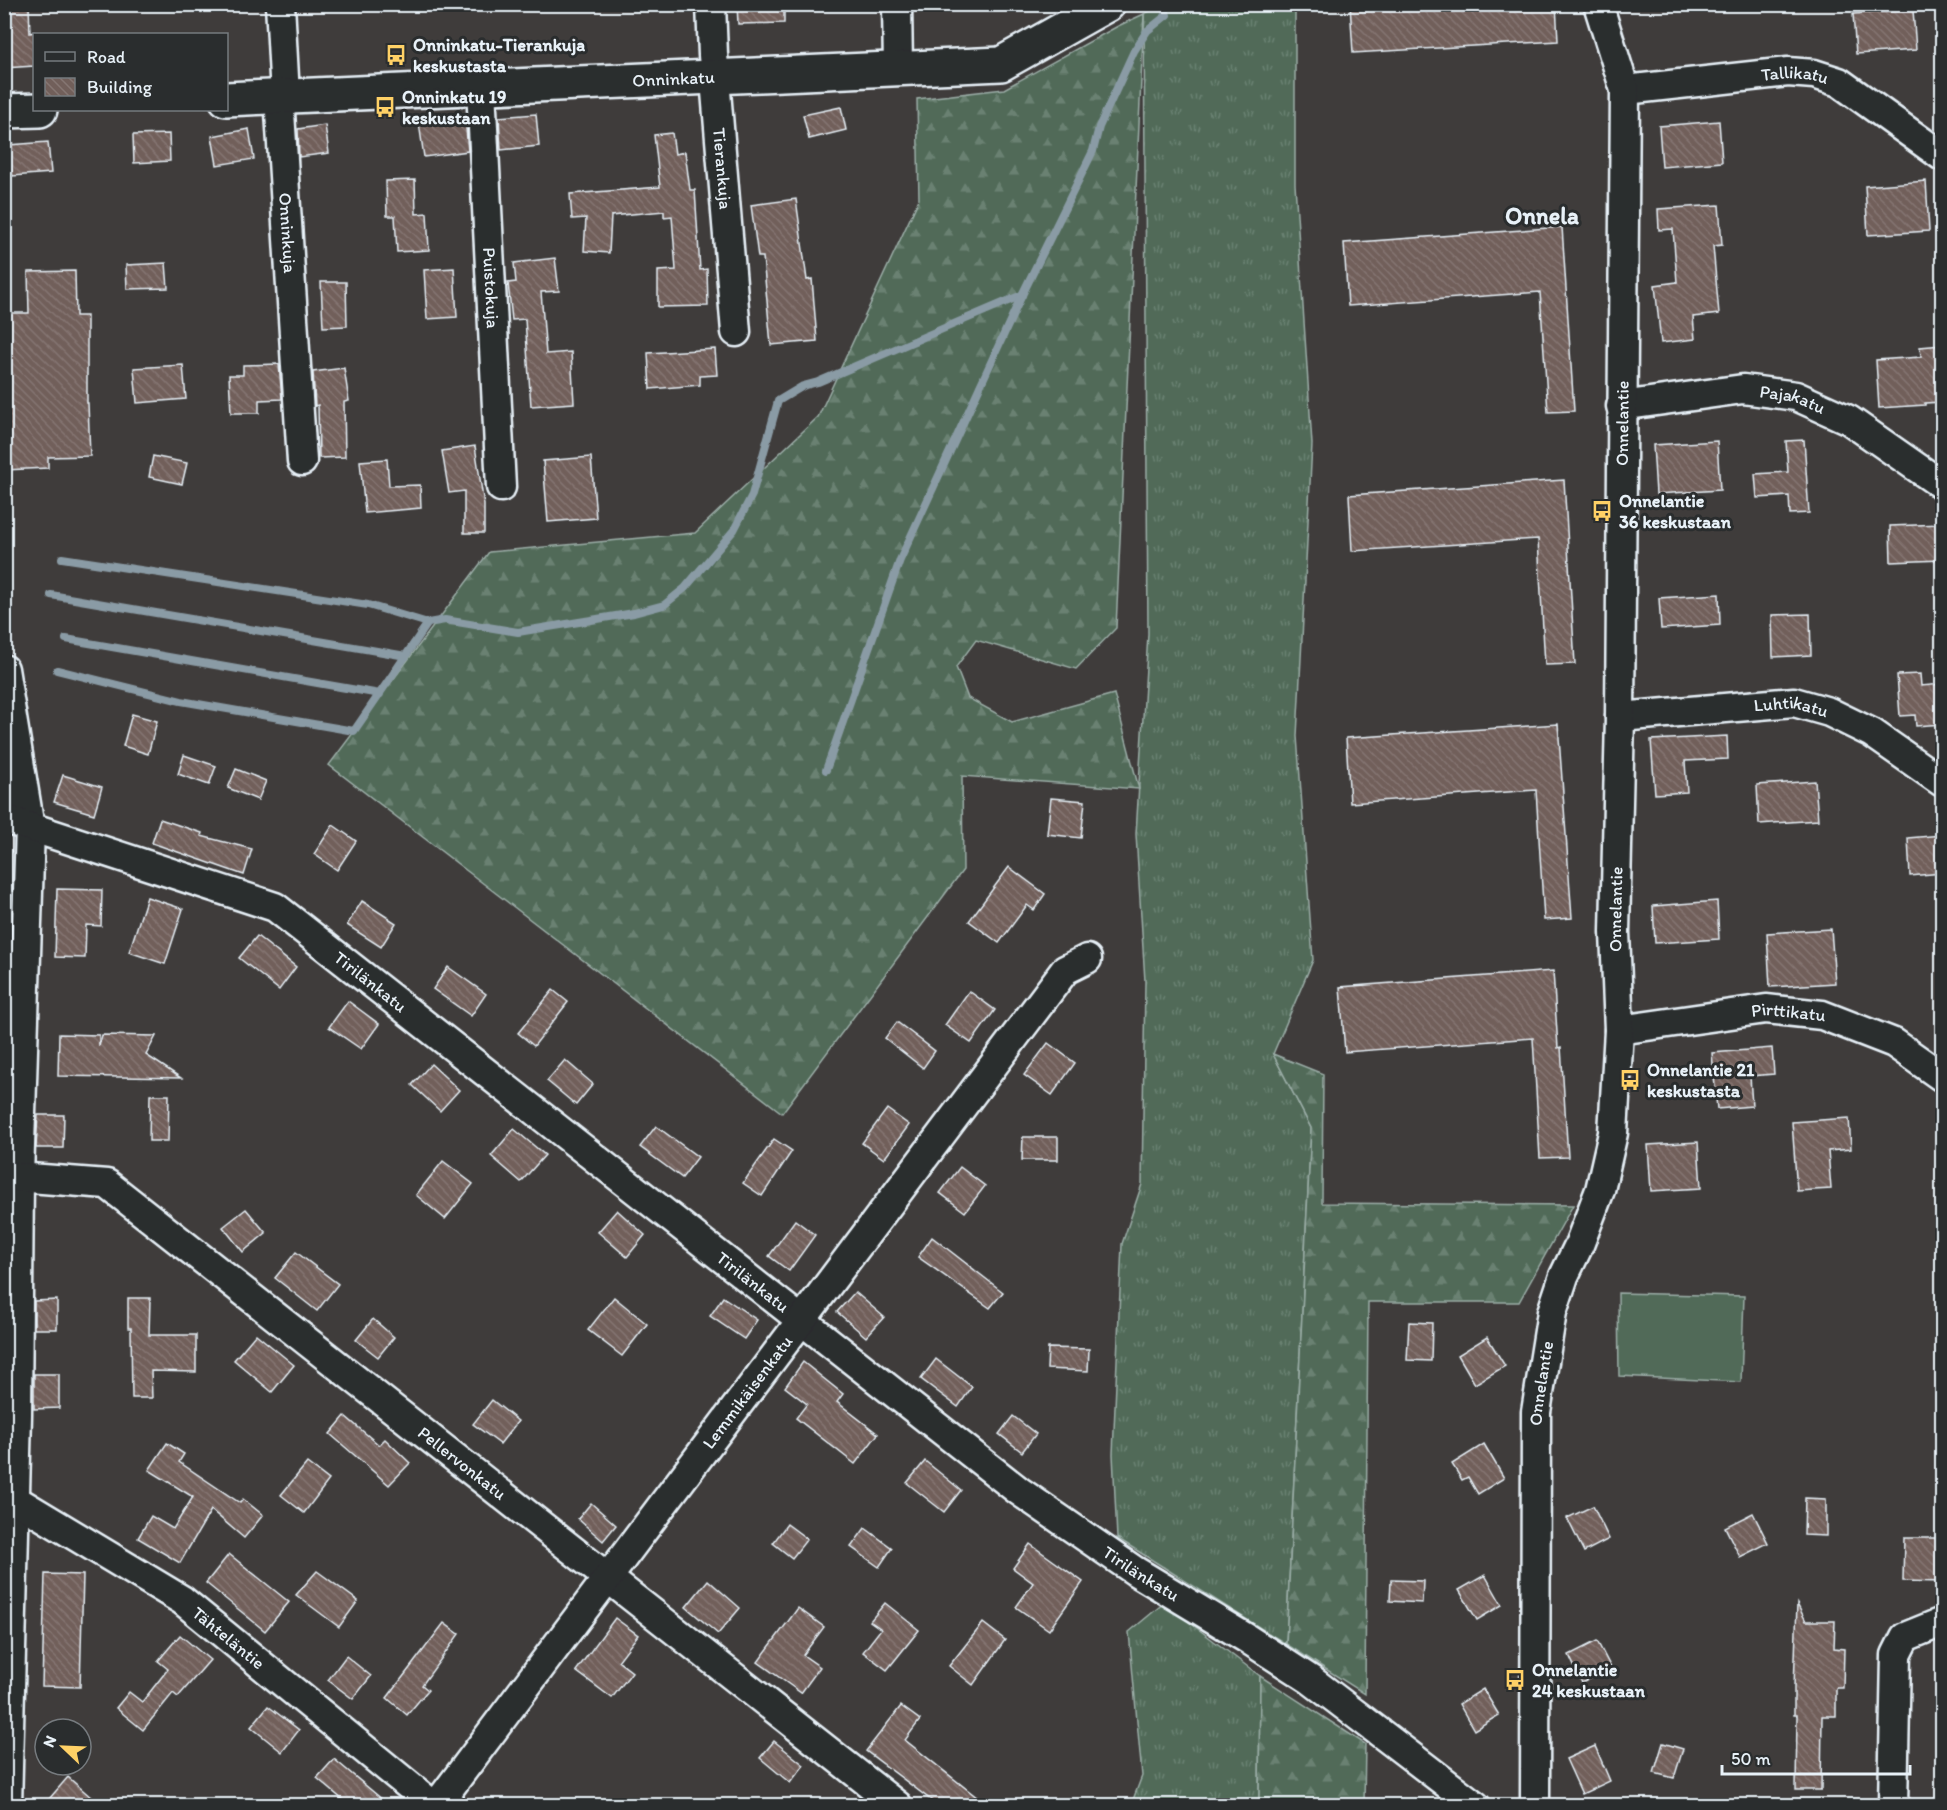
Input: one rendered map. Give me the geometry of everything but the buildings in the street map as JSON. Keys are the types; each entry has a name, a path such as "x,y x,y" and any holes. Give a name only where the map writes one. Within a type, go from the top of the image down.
{"street":[{"name":"Onninkuja","path":"280,4 285,96 280,112 302,461"},
{"name":"Tierankuja","path":"711,4 736,332"},
{"path":"897,4 898,68"},
{"name":"Onninkatu","path":"228,99 1001,64 1108,4"},
{"name":"Onnelantie","path":"1535,1806 1536,1412 1552,1312 1564,1276 1579,1245 1600,1190 1610,1144 1619,1030 1616,932 1625,90 1598,4"},
{"name":"Tallikatu","path":"1625,90 1788,72 1814,74 1839,82 1942,156"},
{"name":"Puistokuja","path":"481,88 501,487"},
{"path":"4,111 33,110"},
{"name":"Pajakatu","path":"1622,406 1743,388 1796,396 1849,420 1942,485"},
{"path":"4,669 17,824 12,1177 17,1415 9,1499 7,1806"},
{"name":"Luhtikatu","path":"1620,717 1794,702 1828,712 1872,732 1942,782"},
{"name":"Tirilänkatu","path":"17,824 275,907 1019,1491 1135,1571 1311,1680 1476,1806"},
{"name":"Lemmikäisenkatu","path":"435,1806 1065,970 1087,959"},
{"name":"Pirttikatu","path":"1619,1030 1766,1010 1822,1015 1894,1043 1942,1077"},
{"name":"Pellervonkatu","path":"12,1177 108,1184 609,1576 898,1806"},
{"name":"Tähteläntie","path":"9,1499 182,1600 435,1806"},
{"path":"1893,1806 1896,1655 1905,1637 1942,1622"}],"green space":[{"path":"1160,5 1295,5 1295,184 1312,444 1297,736 1313,960 1273,1054 1311,1128 1286,1644 1117,1538 1113,1454 1122,1244 1142,1184 1145,981 1136,834 1148,634 1144,14"},
{"path":"1144,14 1116,628 1076,669 976,640 956,667 968,698 1012,722 1114,694 1139,789 962,776 963,870 782,1113 329,765 489,552 695,533 818,417 919,199 917,99 1004,89"},
{"path":"1273,1054 1323,1074 1322,1203 1573,1205 1519,1302 1368,1302 1365,1694 1286,1644 1311,1128"},
{"path":"1618,1293 1744,1296 1741,1382 1619,1376"},
{"path":"1164,1603 1260,1676 1259,1805 1131,1805 1142,1776 1129,1632"},
{"path":"1260,1676 1365,1744 1364,1805 1259,1805"}],"waterway":[{"path":"826,770 900,560 1022,295 1093,151 1099,127 1134,51 1147,31 1167,15 1163,4"},
{"path":"62,558 368,605 428,623 445,620 518,632 634,613 664,605 685,588 734,530 752,495 778,401 803,386 818,382 1022,295"},
{"path":"51,595 406,656"},
{"path":"57,670 181,701 354,731 428,623"},
{"path":"66,639 380,694"}],"place":[{"name":"Onninkatu-Tierankuja keskustasta","path":"396,55"},
{"name":"Onninkatu 19 keskustaan","path":"385,107"},
{"name":"Onnelantie 36 keskustaan","path":"1602,511"},
{"name":"Onnelantie 21 keskustasta","path":"1630,1080"},
{"name":"Onnelantie 24 keskustaan","path":"1515,1680"}],"district":[{"name":"Onnela","path":"1542,216"}]}
